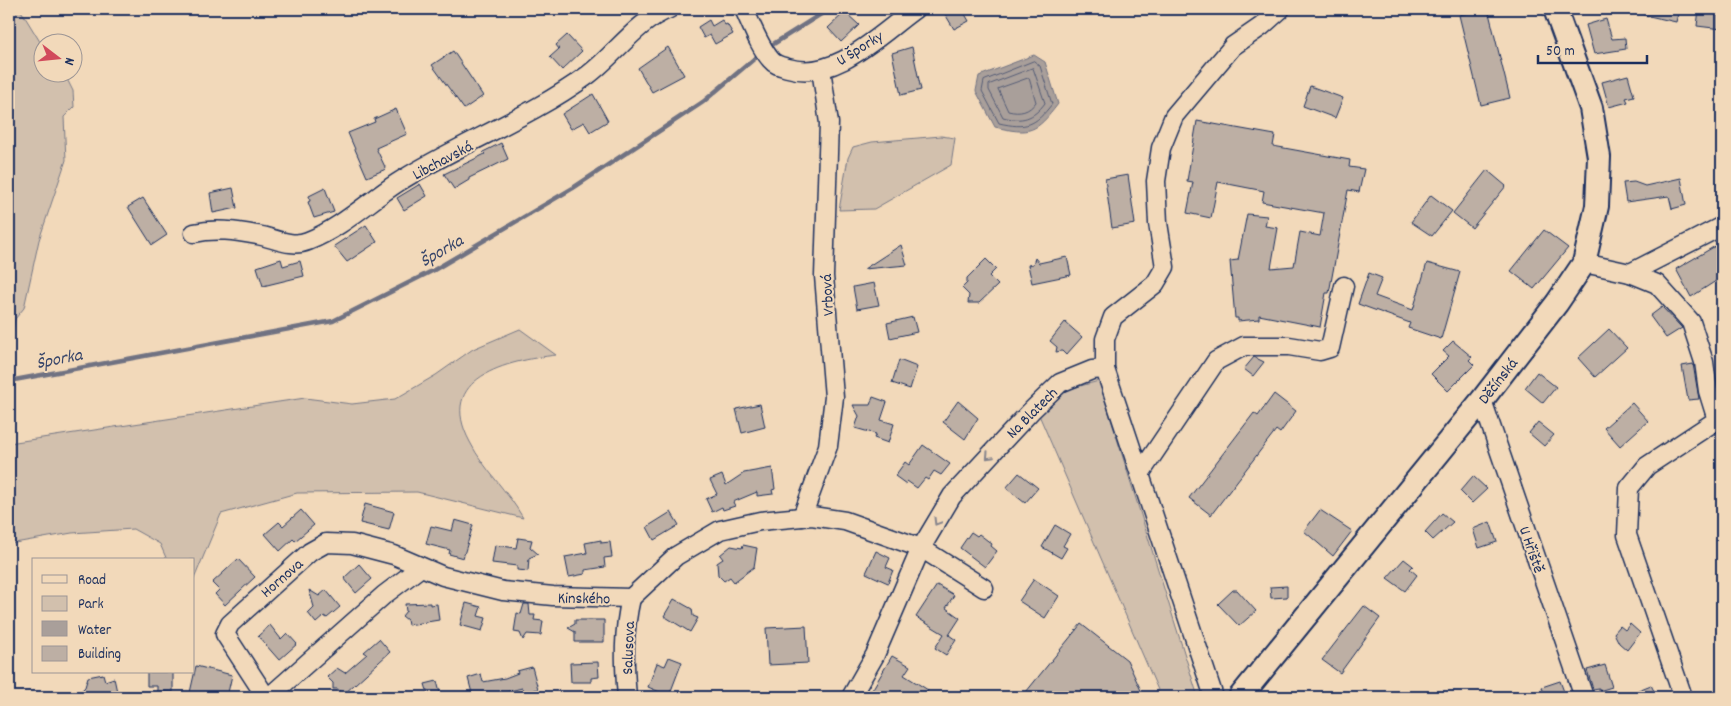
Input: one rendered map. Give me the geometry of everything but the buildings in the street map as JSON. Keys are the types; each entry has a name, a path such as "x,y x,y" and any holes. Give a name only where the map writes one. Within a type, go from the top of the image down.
{"main road":[{"name":"Děčínská","path":"1240,697 1482,400 1557,303 1584,263 1597,206 1599,157 1591,108 1555,9"}],"street":[{"name":"Libchavská","path":"194,234 210,230 258,235 297,245 310,240 359,211 398,183 546,103 589,75 654,16 669,9"},
{"name":"U Šporky","path":"744,9 758,40 770,60 776,65 795,70 821,69 849,57 915,9"},
{"path":"1214,697 1140,474 1098,370 1105,339 1113,317 1155,284 1165,267 1158,223 1156,181 1161,148 1174,116 1233,46 1262,26 1281,9"},
{"name":"Vrbová","path":"802,517 828,446 834,397 824,276 829,123 821,69"},
{"path":"1630,273 1722,226"},
{"path":"1584,263 1630,273 1657,284 1690,322 1704,362 1708,391 1717,420 1647,466 1629,488 1627,535 1684,697"},
{"path":"1140,474 1216,361 1244,346 1289,346 1320,351 1330,348 1344,286"},
{"name":"Na Blatech","path":"851,697 875,655 921,548 952,496 1031,411 1060,383 1098,370"},
{"name":"U Hřiště","path":"1482,400 1584,697"},
{"name":"Kinského","path":"421,567 443,576 503,591 553,596 631,598 676,556 720,530 760,520 802,517 845,521 921,548 984,588"},
{"name":"Hornova","path":"268,697 226,634 230,624 310,552 326,543 352,544 394,555 421,567"},
{"path":"268,697 384,595 421,567"},
{"name":"Salusova","path":"627,697 624,655 625,626 631,598"}],"green space":[{"path":"9,9 20,9 34,32 32,32 32,82 68,82 73,91 74,107 64,117 66,160 39,240 24,308 15,319 9,355"},
{"path":"941,136 955,138 951,165 874,209 839,210 848,158 853,147 872,142"},
{"path":"520,329 556,355 517,362 482,376 469,387 462,402 462,420 470,442 523,518 417,492 297,493 221,514 195,577 195,558 166,558 160,544 133,529 72,533 9,544 9,443 305,398 352,404 395,399 436,375 473,349"},
{"path":"1099,381 1198,697 1161,697 1039,415 1069,389"}],"water":[{"path":"1034,55 1045,62 1058,104 1044,121 1031,129 1017,131 995,127 976,91 979,76"}],"waterway":[{"name":"Šporka","path":"767,48 829,9"},
{"name":"Šporka","path":"9,381 333,321 434,270 573,188 703,102 761,53"}]}
